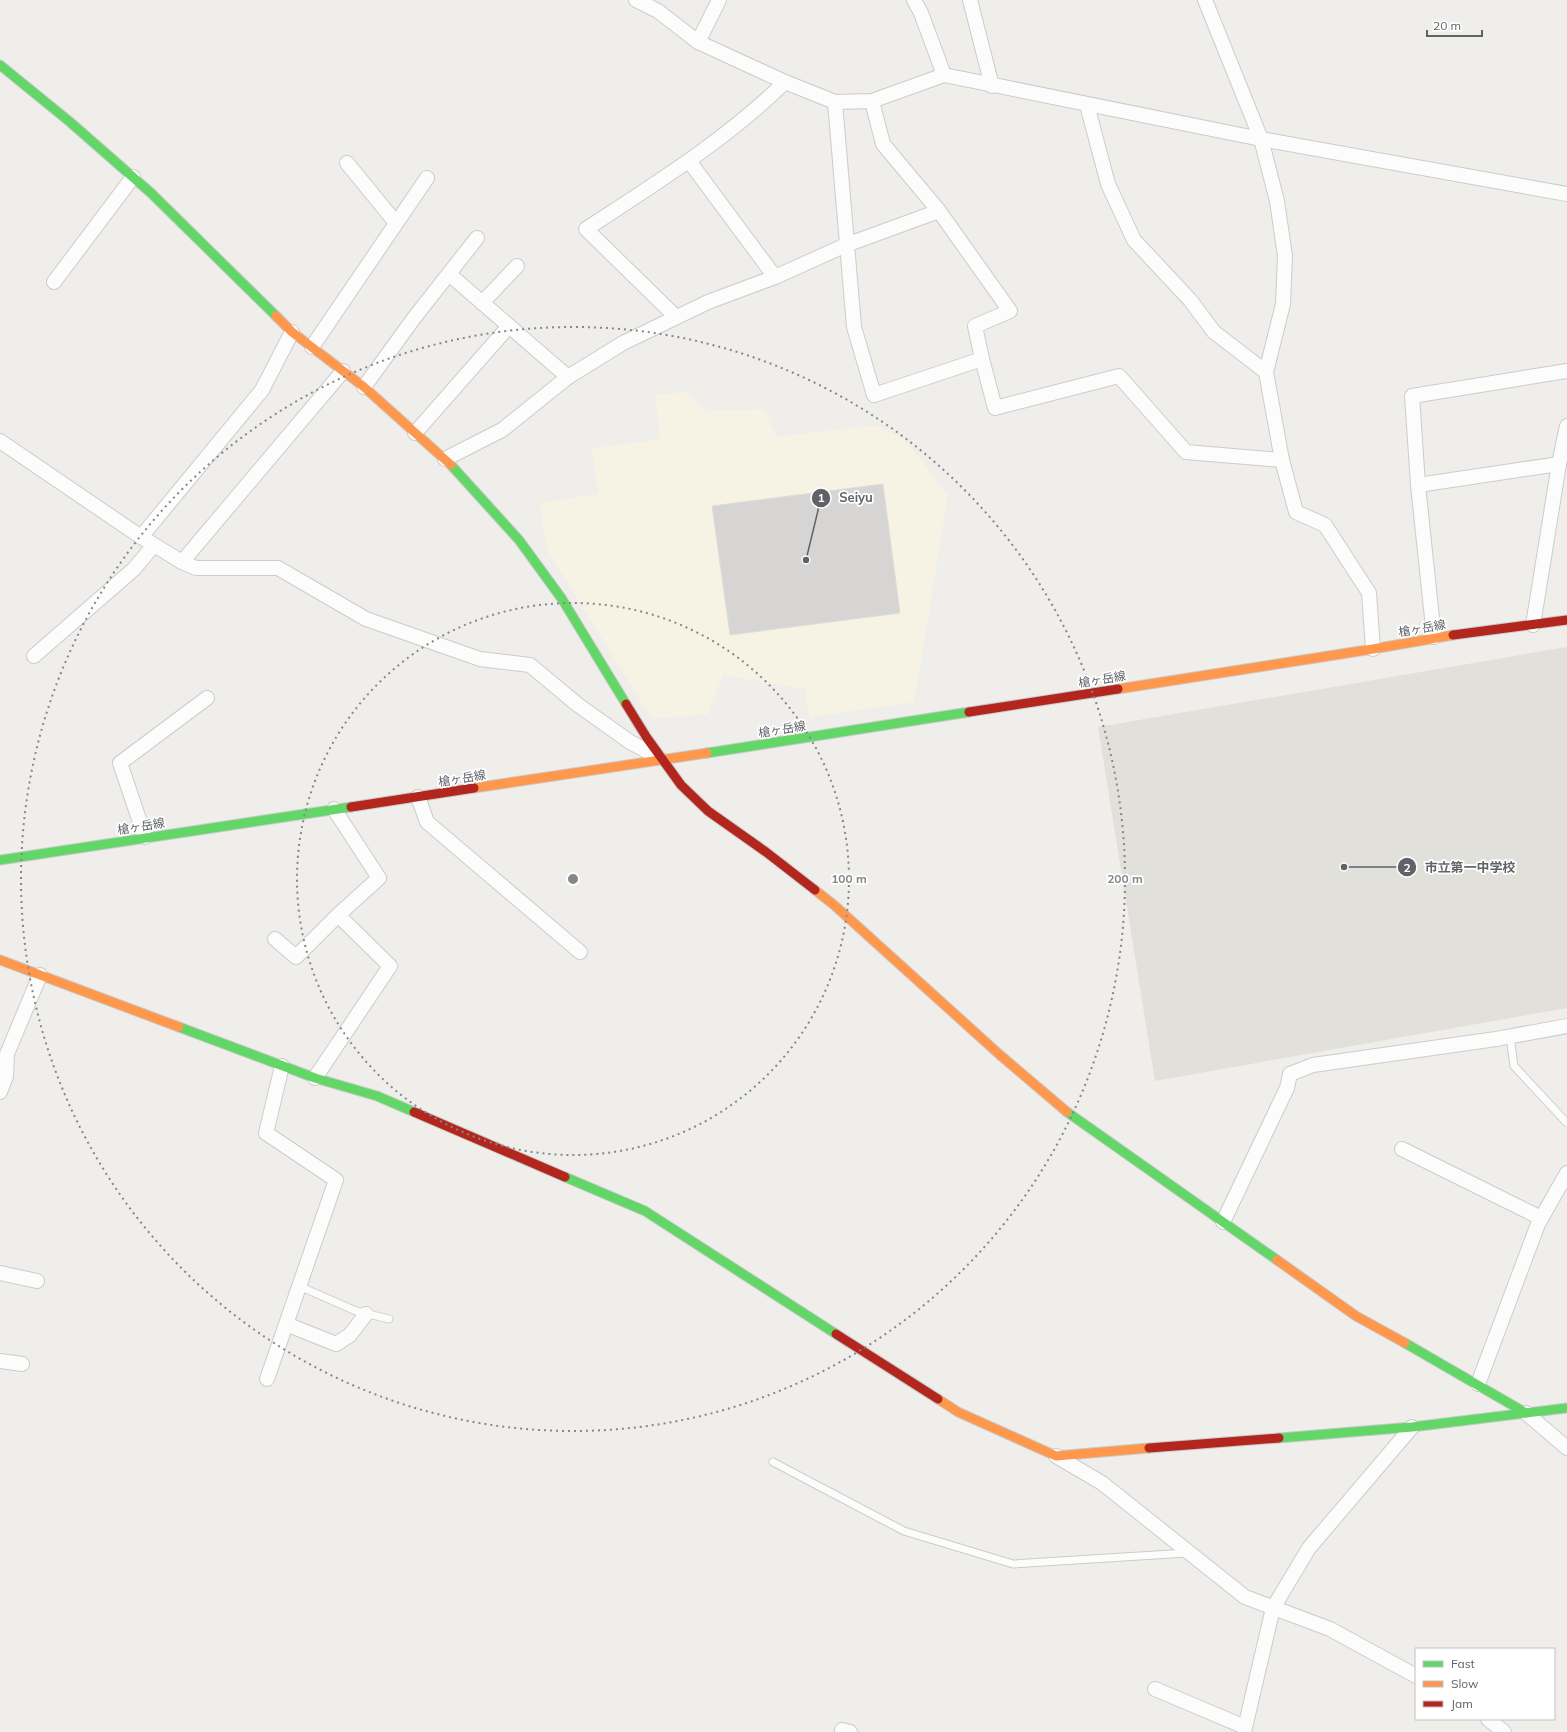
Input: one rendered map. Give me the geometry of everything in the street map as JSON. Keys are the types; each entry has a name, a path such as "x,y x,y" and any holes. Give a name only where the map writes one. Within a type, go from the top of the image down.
{"street":[{"path":"636,0 658,11 698,42 785,82 835,102 872,101 944,75 992,86 1261,139 1567,194"},
{"path":"698,42 718,0"},
{"path":"914,0 921,13 944,75"},
{"path":"970,0 992,86"},
{"path":"1205,0 1261,139 1277,201 1285,256 1283,304 1266,372 1282,460 1296,512 1325,525 1369,593 1373,649"},
{"path":"0,65 70,122 134,178 292,332 364,388 445,458 514,534 562,599 647,738 681,786 708,811 766,852 834,905 1000,1055 1074,1117 1356,1316 1478,1384 1526,1413 1567,1448"},
{"path":"676,317 586,229 689,161 772,95 785,82"},
{"path":"872,101 883,144 939,211 1010,311 975,326 995,408 1119,376 1186,452 1282,460"},
{"path":"835,102 854,327 874,396 982,359"},
{"path":"1087,105 1108,184 1134,240 1190,300 1214,332 1266,372"},
{"path":"689,161 775,277"},
{"path":"348,163 396,223"},
{"path":"54,282 134,178"},
{"path":"312,347 427,178"},
{"path":"445,458 502,430 568,377 623,343 708,302 775,277 846,246 939,211"},
{"path":"364,388 414,318 477,238"},
{"path":"482,303 517,266"},
{"path":"449,274 568,377"},
{"path":"415,433 509,326"},
{"path":"141,537 262,390 292,332"},
{"path":"182,562 343,371"},
{"path":"1434,637 1418,486 1412,396 1567,371"},
{"path":"1533,625 1559,464 1567,426"},
{"path":"0,441 141,537 182,562 196,568 278,568 366,619 480,659 530,665 578,705 623,737 663,760"},
{"path":"1418,486 1559,464"},
{"path":"34,656 134,569 154,545"},
{"name":"槍ヶ岳線","path":"0,860 663,760 1373,649 1434,637 1567,620"},
{"path":"145,837 120,762 207,698"},
{"path":"418,797 427,822 580,952"},
{"path":"275,938 296,957 338,915 379,878 334,809"},
{"path":"315,1078 390,966 338,915"},
{"path":"0,960 315,1078 377,1096 644,1211 958,1412 1056,1456 1102,1483 1245,1597 1330,1629 1415,1675"},
{"path":"0,1092 6,1076 7,1054 40,975"},
{"path":"1223,1222 1287,1088 1290,1074 1313,1065 1510,1036 1567,1026"},
{"path":"267,1379 336,1180 266,1133 282,1066"},
{"path":"1402,1148 1541,1218"},
{"path":"1478,1384 1541,1218 1567,1173"},
{"path":"0,1274 37,1281"},
{"path":"286,1324 336,1344 350,1335 366,1314"},
{"path":"0,1361 22,1364"},
{"path":"1056,1456 1412,1427 1567,1408"},
{"path":"1155,1689 1244,1730 1273,1608 1309,1548 1412,1427"},
{"path":"1489,1720 1504,1732"}],"lane":[{"path":"1510,1036 1514,1066 1567,1123"},
{"path":"299,1286 356,1311 389,1319"},
{"path":"773,1462 904,1531 1013,1564 1190,1553"}],"shaded area":[{"path":"687,392 707,411 763,409 777,437 877,425 907,442 948,495 914,702 810,717 805,689 723,675 707,714 652,719 547,549 540,503 598,494 592,449 660,439 655,395"},
{"path":"1567,647 1567,1008 1155,1081 1098,727"}],"building":[{"path":"883,484 900,613 730,635 712,506"}],"traffic: fast":[{"path":"0,65 70,122 151,193 276,316"},
{"path":"451,465 519,540 562,599 626,704"},
{"path":"707,753 969,712"},
{"path":"0,860 351,807"},
{"path":"179,1027 315,1078 377,1096 414,1112"},
{"path":"1067,1112 1277,1260"},
{"path":"565,1177 645,1211 836,1334"},
{"path":"1405,1343 1526,1413"},
{"path":"1279,1438 1412,1427 1567,1408"}],"traffic: slow":[{"path":"276,316 292,332 364,387 451,465"},
{"path":"1118,689 1453,635"},
{"path":"474,788 707,753"},
{"path":"815,890 834,905 1000,1055 1067,1112"},
{"path":"0,960 179,1027"},
{"path":"1277,1260 1356,1316 1405,1343"},
{"path":"938,1399 958,1412 1056,1456 1149,1448"}],"traffic: jam":[{"path":"1453,635 1567,620"},
{"path":"969,712 1118,689"},
{"path":"626,704 647,738 681,785 708,811 766,852 815,890"},
{"path":"351,807 474,788"},
{"path":"414,1112 565,1177"},
{"path":"836,1334 938,1399"},
{"path":"1149,1448 1279,1438"}],"place":[{"name":"Seiyu","path":"806,560"},
{"name":"市立第一中学校","path":"1344,867"}]}
